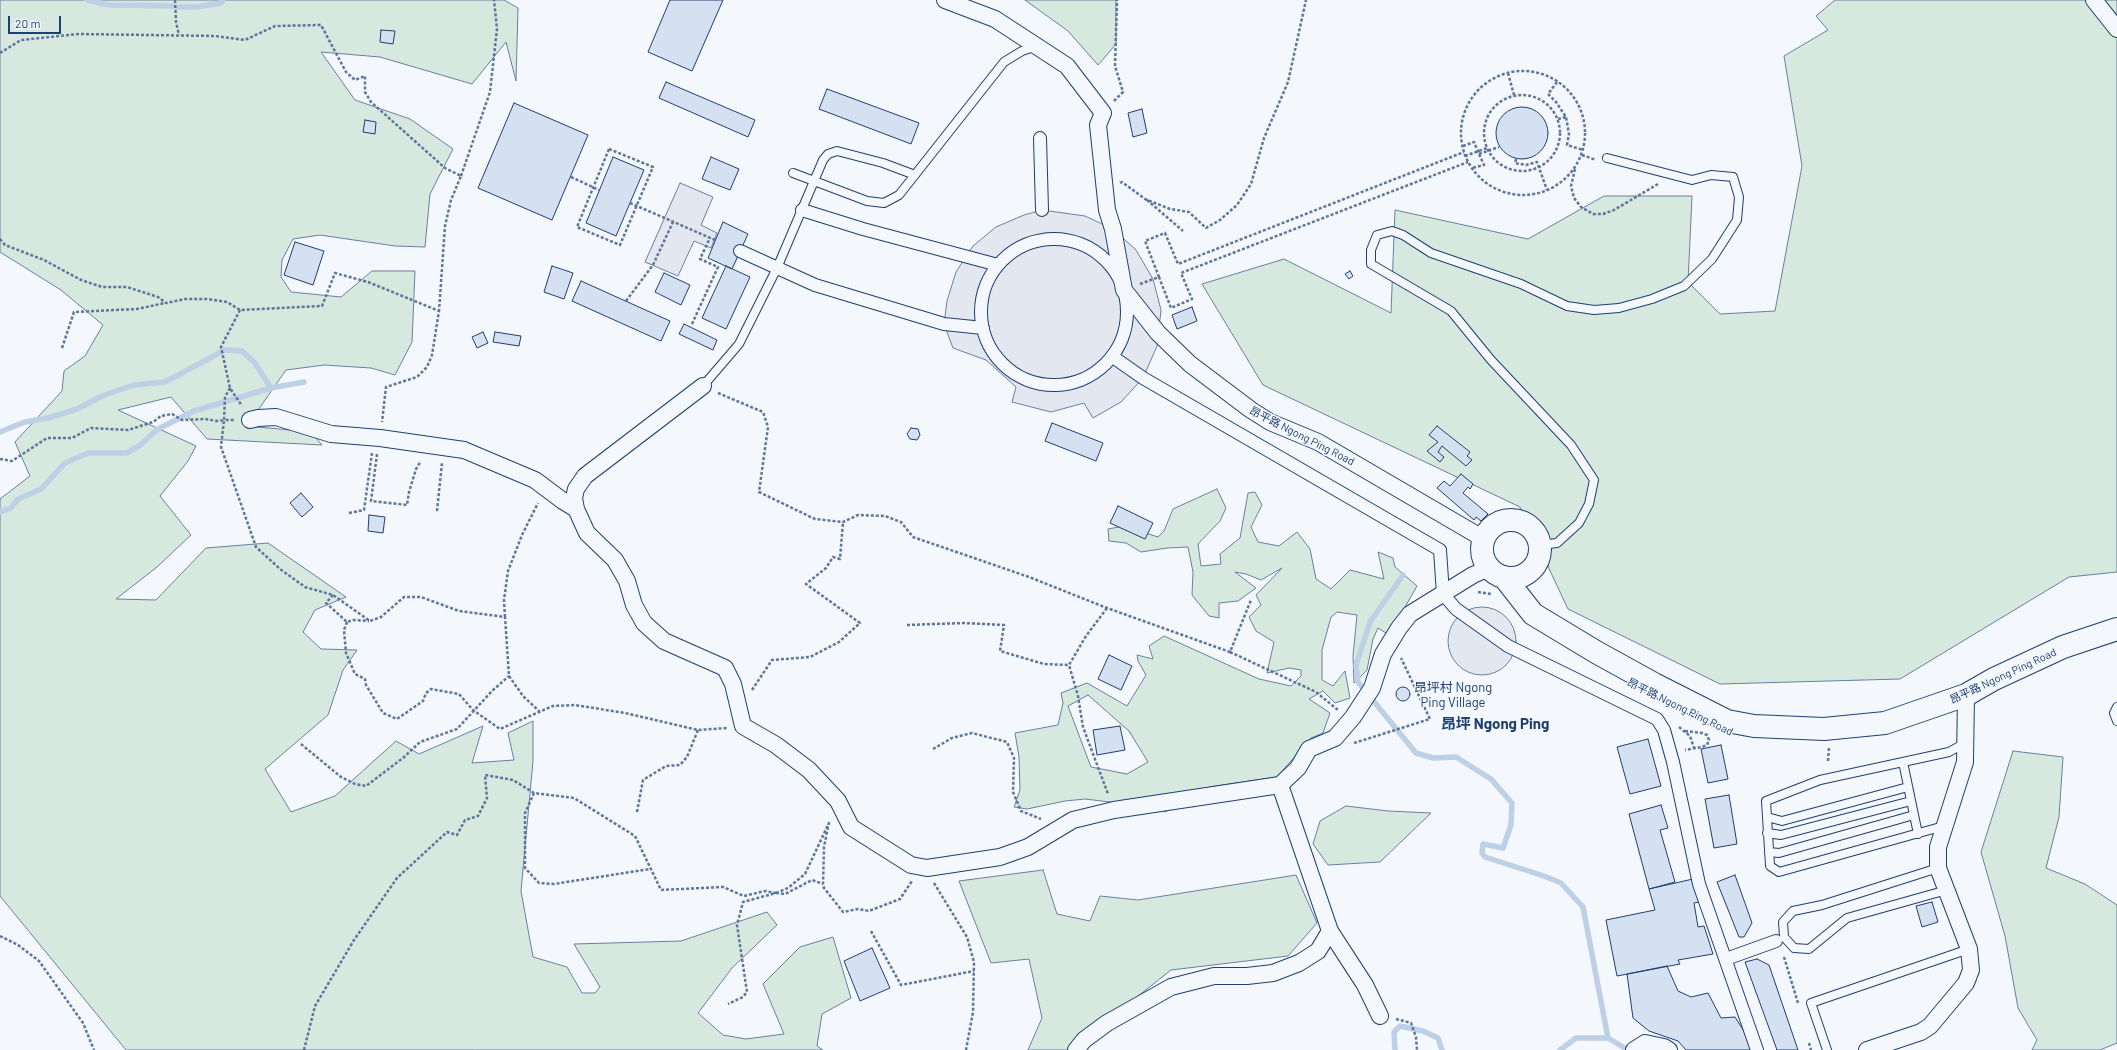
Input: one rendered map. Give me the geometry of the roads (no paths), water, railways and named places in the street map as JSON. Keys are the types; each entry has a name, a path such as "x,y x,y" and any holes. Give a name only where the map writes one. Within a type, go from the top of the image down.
{"main road":[{"path":"1506,521 1514,521 1528,526 1534,531 1540,545 1538,560 1530,572 1517,578 1497,581 1482,554 1484,539 1492,527 1506,521"},
{"path":"1530,572 1533,614"},
{"name":"昂平路 Ngong Ping Road","path":"1497,581 1533,614 1596,652 1654,684 1727,721 1754,726 1824,729 1885,723 1966,695 1994,679 2063,647 2117,629"}],"street":[{"path":"945,0 995,19 1067,66 1103,113 1098,125 1106,210 1113,229 1124,290 1128,313 1124,336 1113,357 1098,371 1080,381 1059,385 1039,384 1019,376 1002,364 990,347 982,328 981,305 986,284 998,265 1015,250 1035,241 1057,239 1079,243 1099,254 1115,270 1124,290"},
{"path":"2094,0 2117,29"},
{"path":"1040,138 1042,210"},
{"path":"802,210 863,229 998,265"},
{"path":"740,251 815,285 944,324 982,328"},
{"name":"昂平路 Ngong Ping Road","path":"1124,290 1158,334 1190,364 1229,396 1270,422 1318,442 1362,466 1484,539"},
{"path":"1113,357 1150,382 1440,550 1443,594 1456,609 1508,646 1657,719 1664,730 1671,753 1699,884 1757,1050"},
{"path":"703,386 584,476 576,489 574,498 576,509 588,533 615,560 644,623 664,641 725,668 739,704 743,726 776,745 809,770 838,801 850,827 911,865 923,867 1000,857 1028,847 1062,828 1073,820 1114,810 1280,786 1298,768 1309,748 1335,738 1361,705 1372,688 1383,654 1410,614 1473,575 1497,581"},
{"path":"252,420 276,417 332,434 377,437 464,450 535,480 576,509"},
{"path":"1867,1050 1921,1032 1930,1026 1966,983 1971,970 1970,949 1938,868 1938,847 1965,762 1966,695"},
{"path":"1280,786 1330,931 1365,985 1380,1016"},
{"path":"1076,1050 1084,1040 1107,1023 1171,987 1214,976 1247,976 1272,973 1299,963 1318,951 1330,931"},
{"path":"1726,959 1776,941"},
{"path":"1634,1050 1645,1044 1664,1047 1669,1050"}],"lane":[{"path":"793,173 867,201 884,203 899,195 1004,62 1022,51 1038,46"},
{"path":"703,386 739,344 777,268 823,160 828,154 837,151 883,163 915,175"},
{"path":"1540,545 1557,543 1578,523 1589,504 1594,480 1571,445 1491,360 1451,311 1371,264 1371,250 1377,235 1392,231 1403,235 1431,253 1521,284 1567,306 1594,310 1619,308 1652,299 1684,286 1712,259 1737,220 1740,197 1733,177 1717,175 1692,180 1606,158"},
{"path":"2117,707 2114,713 2117,721"},
{"path":"1944,826 1778,872 1770,866 1766,801 1820,780 1949,752 1966,742"},
{"path":"1903,762 1918,834"},
{"path":"1767,817 1782,821 1908,787"},
{"path":"1767,833 1781,835 1911,801"},
{"path":"1769,852 1779,853 1914,815"},
{"path":"1938,868 1822,905 1794,911 1784,922 1784,937 1794,948 1809,949 1847,918 1947,890"},
{"path":"1827,1050 1811,1003 1970,949"}],"waterway":[{"path":"87,0 109,5 173,6"},
{"path":"177,7 196,7 221,3 223,0"},
{"path":"0,432 25,422 48,418 77,409 104,395 134,385 165,382 225,350 242,351 254,362 271,388"},
{"path":"0,512 11,508 18,499 41,489 65,463 88,453 127,453 139,446 158,429 194,411 271,388 304,382"},
{"path":"1403,575 1370,622 1356,665 1358,682 1416,753 1433,758 1456,757 1491,779 1512,803 1511,825 1503,848 1483,844 1482,853 1485,857 1561,883 1583,907 1608,1038 1628,1050"},
{"path":"1395,1050 1394,1032 1400,1026 1423,1031 1438,1038 1442,1050"},
{"path":"1560,1050 1576,1038 1608,1038"}],"district":[{"name":"昂坪村 Ngong Ping Village","path":"1453,696"},
{"name":"昂坪 Ngong Ping","path":"1495,724"}]}
